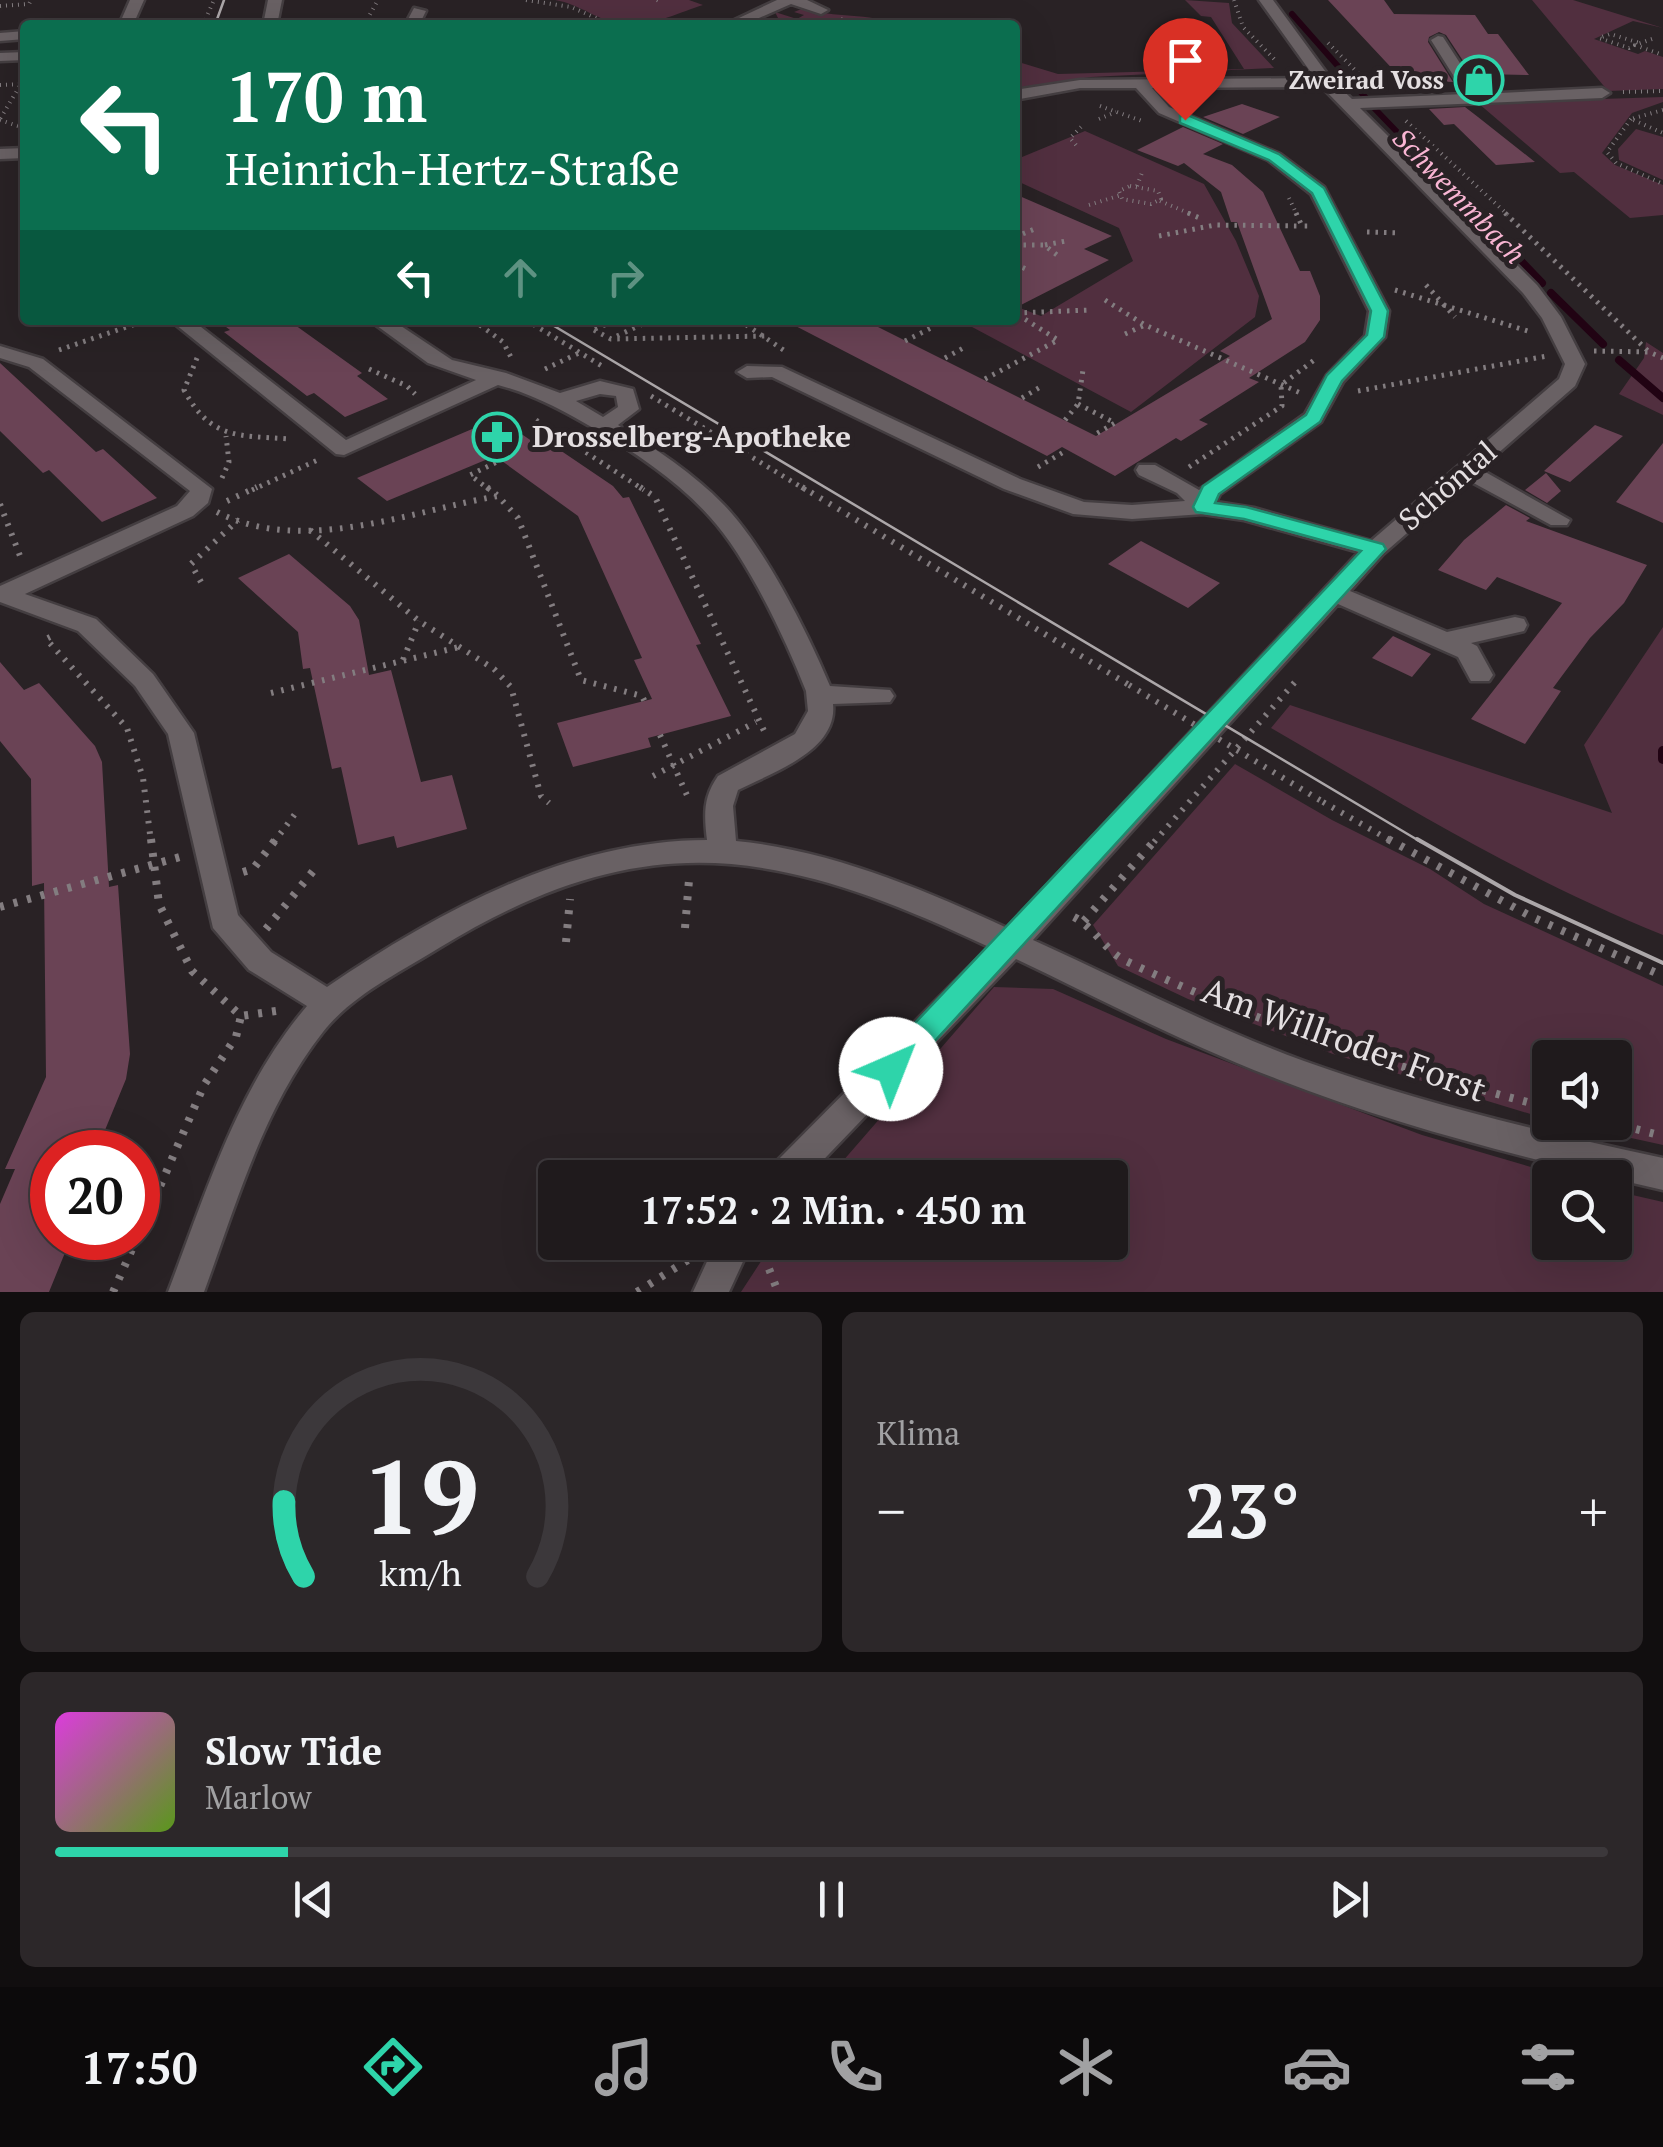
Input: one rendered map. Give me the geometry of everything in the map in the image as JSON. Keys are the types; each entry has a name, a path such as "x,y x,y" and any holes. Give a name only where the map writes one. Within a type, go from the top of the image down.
{"street":[{"path":"757,20 768,18 791,0 821,10"},
{"path":"1266,0 1326,82 1530,290 1569,347"},
{"path":"1438,40 1474,98"},
{"path":"1020,95 1080,84 1326,82"},
{"path":"1141,84 1164,110 1274,157 1318,191 1379,311 1375,337 1334,379 1314,418 1210,491 1203,507"},
{"path":"1348,104 1602,93"},
{"path":"164,336 181,325"},
{"path":"187,325 337,452 414,416 507,380"},
{"path":"386,325 434,359 507,380 603,426 680,479 720,513 809,663 822,695 822,716 808,741 728,782 718,799 718,815 707,851"},
{"name":"Schöntal","path":"800,1160 1010,944 1375,549 1568,382 1575,364 1569,347"},
{"path":"0,352 36,363 201,489 200,498 185,510 11,597"},
{"path":"746,372 775,371 1012,484 1081,508 1132,512 1203,507 1246,513 1375,549"},
{"path":"559,402 596,387 626,393 628,410 603,426"},
{"path":"1465,470 1559,520"},
{"path":"1157,476 1185,488 1203,507"},
{"path":"1333,593 1468,652 1480,674"},
{"path":"11,597 72,618 100,636 144,680 181,733 224,920 260,961 328,1003"},
{"path":"1446,641 1515,624"},
{"path":"822,695 882,696"},
{"name":"Am Willroder Forst","path":"186,1292 262,1101 290,1051 328,1003 420,944 493,905 570,874 629,858 707,851 766,854 838,874 1010,944 1142,1007 1290,1070 1488,1134 1663,1174"},
{"path":"711,1292 716,1260"}],"path":[{"path":"526,0 556,2 603,20"},
{"path":"556,2 563,0"},
{"path":"1233,0 1235,17 1245,31 1295,83"},
{"path":"0,6 30,2 38,10"},
{"path":"1318,33 1649,352"},
{"path":"1652,40 1637,44 1628,48 1599,38 1610,34 1637,44 1663,55"},
{"path":"18,126 0,120 20,86"},
{"path":"1045,89 1161,128"},
{"path":"1602,93 1663,91"},
{"path":"1663,110 1632,119 1607,152 1616,163 1663,184"},
{"path":"1099,120 1117,112"},
{"path":"1632,119 1663,134"},
{"path":"1076,145 1070,138 1081,128"},
{"path":"1137,186 1143,170"},
{"path":"1089,205 1137,186 1158,191 1159,200"},
{"path":"1285,188 1302,226"},
{"path":"1120,195 1134,204 1159,200 1202,219"},
{"path":"1159,236 1214,226 1311,226"},
{"path":"1020,235 1037,228"},
{"path":"1020,245 1066,241"},
{"path":"1044,245 1057,255"},
{"path":"1020,266 1028,270"},
{"path":"1426,285 1455,317"},
{"path":"1369,289 1394,290 1569,347 1649,352 1663,358"},
{"path":"1105,300 1145,325 1325,399 1569,347"},
{"path":"1020,313 1090,310"},
{"path":"986,379 1058,340 1020,316"},
{"path":"36,363 80,340 130,325"},
{"path":"479,325 512,351 505,400 654,496 756,722 783,756"},
{"path":"534,325 614,373"},
{"path":"605,325 594,330 611,339 768,336"},
{"path":"611,339 640,325"},
{"path":"748,325 789,353"},
{"path":"1125,334 1145,325"},
{"path":"904,341 931,328"},
{"path":"207,341 189,372 184,390 204,422 226,436 296,440 337,452"},
{"path":"945,358 967,346"},
{"path":"1281,384 1329,350"},
{"path":"542,370 580,353"},
{"path":"369,369 414,393 414,416"},
{"path":"1065,420 1078,404 1083,370"},
{"path":"1157,476 1282,406 1281,384"},
{"path":"1022,398 1042,386"},
{"path":"647,393 1323,802 1478,891 1596,950 1663,976"},
{"path":"1078,404 1115,422 1094,435"},
{"path":"535,444 556,433"},
{"path":"219,483 229,462 226,436"},
{"path":"1052,477 1034,469 1068,450"},
{"path":"218,496 228,501 337,452"},
{"path":"501,460 470,475 514,507 581,680 642,696 646,704"},
{"path":"212,508 238,520 309,529 399,520 498,496"},
{"path":"0,504 11,597"},
{"path":"200,582 191,564 238,520"},
{"path":"309,529 420,620 494,669 511,686 541,796 549,803"},
{"path":"72,618 46,640 128,728 143,778 159,904 192,970 241,1016 236,1036 204,1084 160,1184"},
{"path":"403,661 420,620"},
{"path":"271,692 460,647"},
{"path":"652,776 660,767 710,748 756,722"},
{"path":"660,735 695,812 718,815"},
{"path":"214,882 253,869 298,810"},
{"path":"685,928 707,851"},
{"path":"0,907 153,863 206,852"},
{"path":"249,949 314,870"},
{"path":"566,942 570,927 570,874"},
{"path":"1043,906 1084,921 1117,957 1288,1029 1473,1090 1532,1104"},
{"path":"1632,1128 1663,1136"},
{"path":"113,1292 127,1260"},
{"path":"636,1292 694,1260"},
{"path":"765,1260 778,1292"}],"shaded area":[{"path":"555,0 689,0 703,5 659,20 607,20"},
{"path":"1185,0 1229,3 1232,23 1274,68 1091,77 1020,87 1020,63 1058,74 1244,69 1211,17 1201,16"},
{"path":"1532,0 1573,0 1663,28 1633,21 1594,39 1638,54 1645,51 1663,57 1663,89 1608,91"},
{"path":"804,8 882,20 779,20 775,12 797,19 804,15 794,12"},
{"path":"1663,97 1663,102 1632,113 1602,153 1615,165 1663,185 1663,215 1630,218 1574,172 1560,173 1478,103"},
{"path":"1636,129 1663,137 1663,180 1619,160 1618,149"},
{"path":"1085,131 1204,184 1236,241 1259,296 1255,317 1131,412 968,325 1020,325 1020,308 1041,316 1133,261 1119,228 1020,182 1020,158"},
{"path":"1646,342 1663,353 1663,415 1619,394 1644,358"},
{"path":"1663,627 1663,935 1512,865 1271,728 1290,705 1612,813 1584,745"},
{"path":"1235,764 1332,820 1430,869 1484,904 1663,986 1663,1145 1632,1138 1632,1040 1532,1040 1532,1115 1333,1054 1188,999 1118,966 1093,925"},
{"path":"994,987 1053,989 1166,1039 1422,1135 1532,1167 1532,1260 1632,1260 1632,1195 1663,1202 1663,1292 741,1292 762,1260 1128,1260 1128,1160 844,1160"}],"building":[{"path":"1328,0 1384,0 1394,14 1475,15 1488,34 1498,34 1529,75 1482,74 1487,82 1477,82 1446,35 1439,32 1429,37 1428,42 1453,82 1432,81 1444,91 1414,92"},
{"path":"1242,104 1280,117 1243,134 1203,117"},
{"path":"1465,107 1535,162 1496,165 1454,124 1444,125 1429,109"},
{"path":"1183,127 1223,144 1203,154 1232,165 1263,192 1300,271 1310,271 1320,296 1320,320 1305,342 1249,378 1259,382 1199,420 1208,424 1181,441 1176,438 1115,476 1062,447 1047,456 794,325 874,325 1096,436 1230,356 1220,351 1272,319 1237,222 1231,222 1221,192 1184,163 1178,166 1137,150"},
{"path":"1020,196 1112,236 1084,249 1109,260 1020,305"},
{"path":"224,325 295,325 362,373 357,376 388,399 345,417 314,393 307,396 224,332 230,330"},
{"path":"0,363 96,452 103,449 157,498 102,522 49,470 43,473 0,431"},
{"path":"498,418 539,446 548,442 613,486 623,498 629,497 701,644 696,645 731,716 648,738 651,747 573,767 557,723 652,699 634,660 642,658 578,516 495,456 387,501 357,478"},
{"path":"1595,425 1623,436 1570,482 1544,471"},
{"path":"1663,443 1663,523 1616,502"},
{"path":"1546,473 1561,491 1547,503 1525,490"},
{"path":"1506,505 1530,518 1526,521 1647,565 1624,603 1590,638 1553,688 1561,691 1525,744 1471,719 1562,603 1497,577 1486,590 1438,570 1464,540"},
{"path":"1141,541 1220,583 1188,608 1108,564"},
{"path":"289,554 350,606 359,620 369,675 391,670 421,782 452,775 467,829 397,848 394,836 358,845 341,767 332,769 310,668 303,669 298,632 238,578"},
{"path":"1393,636 1431,654 1412,677 1372,658"},
{"path":"0,662 24,690 39,683 95,746 102,762 109,887 118,885 130,1054 126,1079 105,1130 30,1130 30,1260 62,1260 49,1292 0,1292 0,1204 15,1169 5,1169 46,1077 44,883 32,886 31,779 0,741"}],"waterway":[{"name":"Schwemmbach","path":"1292,14 1366,98"},
{"name":"Schwemmbach","path":"1375,109 1477,215"},
{"name":"Schwemmbach","path":"1475,213 1542,283"},
{"name":"Schwemmbach","path":"1551,293 1603,344"},
{"name":"Schwemmbach","path":"1619,360 1663,398"},
{"name":"Schwemmbach","path":"1663,751 1663,759"}],"tram line":[{"path":"217,20 224,0"},
{"path":"552,325 1421,842"},
{"path":"1417,839 1515,895 1663,963"}],"place":[{"name":"Zweirad Voss","path":"1479,80"},
{"name":"Drosselberg-Apotheke","path":"497,437"}],"route":[{"path":"891,1069 1375,549 1332,534 1203,507 1210,491 1246,462 1314,418 1334,379 1375,337 1379,311 1318,191 1274,157 1185,120"}]}
